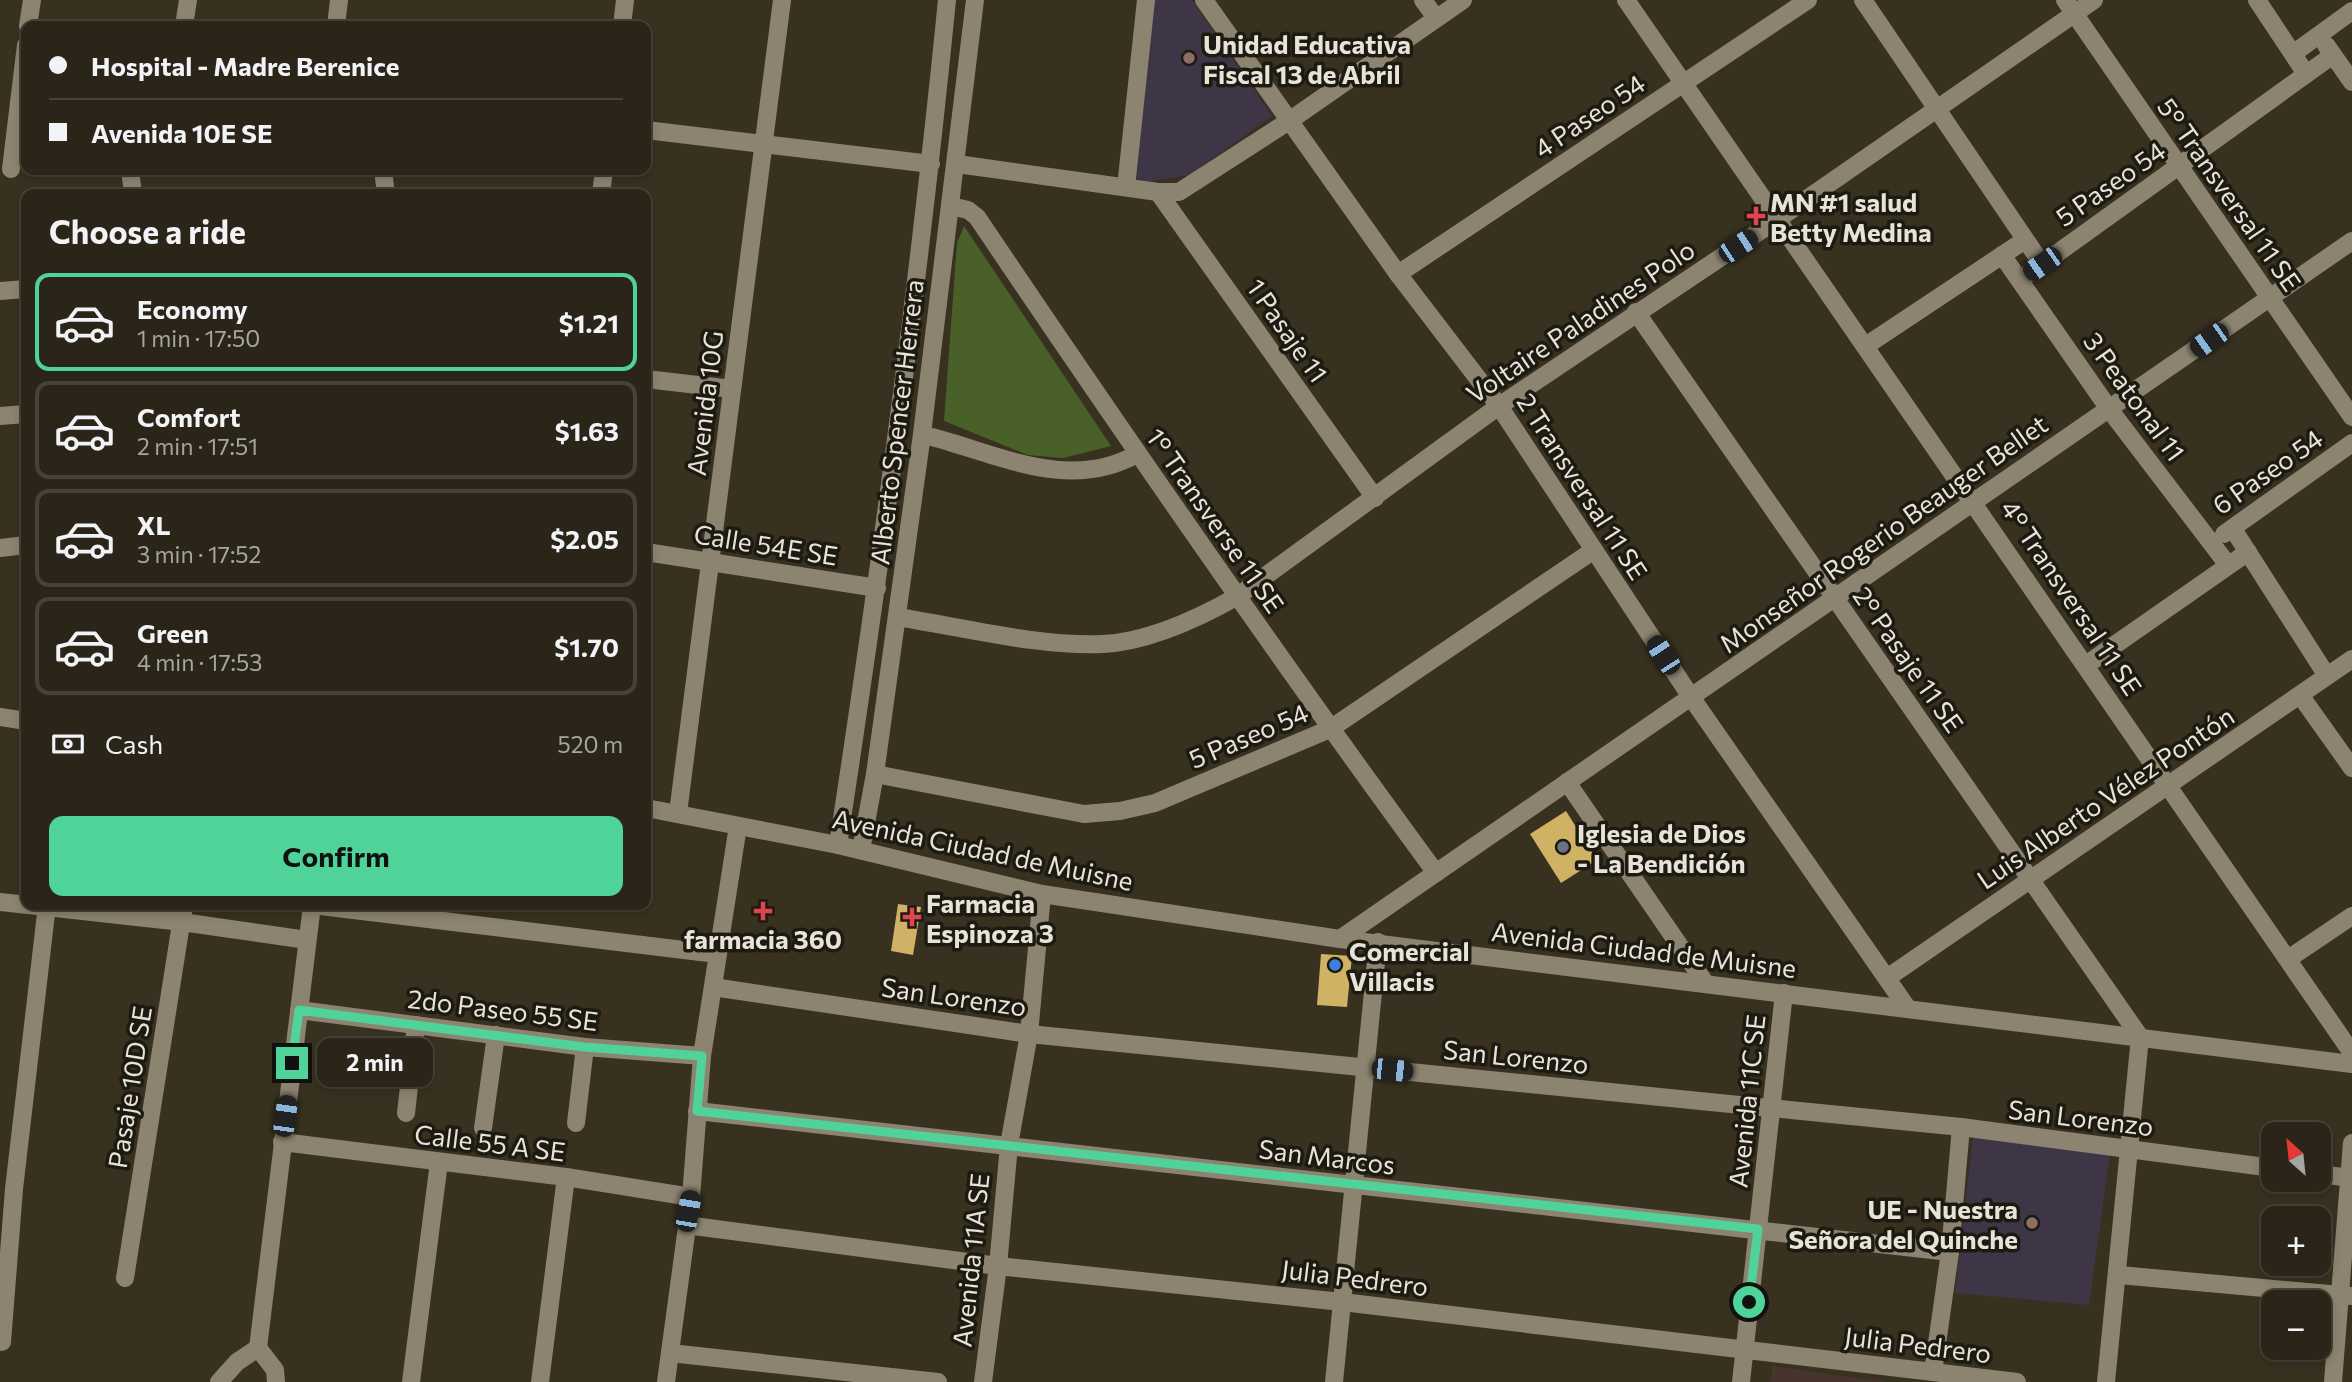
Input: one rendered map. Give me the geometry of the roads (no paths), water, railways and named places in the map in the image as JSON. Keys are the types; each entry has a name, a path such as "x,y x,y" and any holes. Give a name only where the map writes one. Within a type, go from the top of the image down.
{"street":[{"path":"30,21 32,0"},
{"path":"185,21 188,0"},
{"path":"337,21 339,0"},
{"path":"623,21 625,0"},
{"name":"Avenida 10G","path":"678,813 782,0"},
{"name":"Alberto Spencer Herrera","path":"838,845 877,588 931,164 947,0"},
{"name":"Alberto Spencer Herrera","path":"861,850 875,774 897,617 957,164 975,0"},
{"path":"1126,187 1146,0"},
{"name":"2 Transversal 11 SE","path":"1204,0 1398,274 1499,406 1691,697 1908,1009"},
{"path":"1423,0 1437,18"},
{"path":"957,164 1158,192 1187,189 1463,0"},
{"name":"4° Transversal 11 SE","path":"1626,0 1975,501 2352,1053"},
{"name":"4 Paseo 54","path":"1398,274 1808,0"},
{"path":"1863,0 2042,264"},
{"name":"Voltaire Paladines Polo","path":"897,617 1058,642 1105,644 1149,634 1207,614 1238,596 1499,406 1938,108 2070,7 2094,0"},
{"path":"2257,0 2306,74"},
{"name":"5° Transversal 11 SE","path":"2070,7 2352,417"},
{"path":"2294,53 2352,11"},
{"path":"2320,36 2352,82"},
{"name":"5 Paseo 54","path":"2020,280 2333,55"},
{"path":"13,169 21,93"},
{"path":"651,131 931,164"},
{"name":"1 Pasaje 11","path":"1158,192 1375,498"},
{"name":"1° Transverse 11 SE","path":"951,206 968,210 977,217 1137,454 1330,729 1436,873"},
{"name":"5 Paseo 54","path":"1867,345 2025,240"},
{"name":"Monseñor Rogerio Beauger Bellet","path":"1340,939 2352,241"},
{"name":"3 Peatonal 11","path":"2002,256 2109,409 2228,565"},
{"path":"0,291 21,289"},
{"name":"2° Pasaje 11 SE","path":"1636,312 2140,1037"},
{"path":"651,380 732,389"},
{"path":"0,416 21,414"},
{"path":"932,437 1047,470 1069,472 1111,467 1137,454"},
{"name":"6 Paseo 54","path":"2212,542 2352,443"},
{"path":"2233,528 2327,676"},
{"path":"0,548 21,546"},
{"name":"5 Paseo 54","path":"875,774 1084,814 1120,811 1155,803 1330,729 1594,550"},
{"path":"2086,665 2248,552"},
{"name":"Calle 54E SE","path":"651,553 877,588"},
{"name":"Luis Alberto Vélez Pontón","path":"1887,978 2352,659"},
{"path":"2300,695 2352,768"},
{"path":"0,717 21,720"},
{"path":"1567,782 1706,984"},
{"name":"Avenida Ciudad de Muisne","path":"651,809 861,850 1042,894 1340,939 2352,1064"},
{"path":"666,1382 691,1196 702,1056 738,826"},
{"name":"Avenida 11A SE","path":"983,1382 998,1266 1009,1145 1029,1034 1042,894"},
{"path":"0,902 21,904"},
{"path":"2,1342 7,1188 46,910"},
{"path":"125,910 183,913 307,940"},
{"path":"276,1382 275,1370 258,1348 311,910"},
{"path":"353,910 717,954"},
{"name":"Pasaje 10D SE","path":"125,1278 183,913"},
{"path":"2288,959 2352,916"},
{"path":"1334,1382 1378,942"},
{"name":"San Lorenzo","path":"713,987 1029,1034 1961,1128 2261,1166"},
{"name":"Avenida 11C SE","path":"1741,1382 1784,993"},
{"name":"2do Paseo 55 SE","path":"299,1010 584,1047 702,1056"},
{"path":"406,1113 416,1025"},
{"path":"483,1128 496,1035"},
{"path":"2106,1382 2119,1275 2127,1149 2140,1037"},
{"path":"576,1124 584,1047"},
{"name":"San Marcos","path":"697,1111 1950,1252"},
{"path":"1934,1372 1950,1252 1961,1128"},
{"name":"Calle 55 A SE","path":"282,1142 566,1177 691,1196"},
{"path":"2333,1382 2346,1295 2352,1143"},
{"path":"411,1382 439,1162"},
{"path":"2331,1176 2350,1178"},
{"path":"540,1382 566,1177"},
{"name":"Julia Pedrero","path":"686,1225 998,1266 1342,1302 2017,1382"},
{"path":"2119,1275 2346,1295"},
{"path":"219,1382 237,1363 258,1348"},
{"path":"670,1353 938,1382"}],"place":[{"name":"Unidad Educativa Fiscal 13 de Abril","path":"1189,58"},
{"name":"MN #1 salud Betty Medina","path":"1756,216"},
{"name":"Iglesia de Dios - La Bendición","path":"1563,847"},
{"name":"farmacia 360","path":"763,911"},
{"name":"Farmacia Espinoza 3","path":"912,917"},
{"name":"Comercial Villacis","path":"1335,965"},
{"name":"UE - Nuestra Señora del Quinche","path":"2032,1223"}]}
